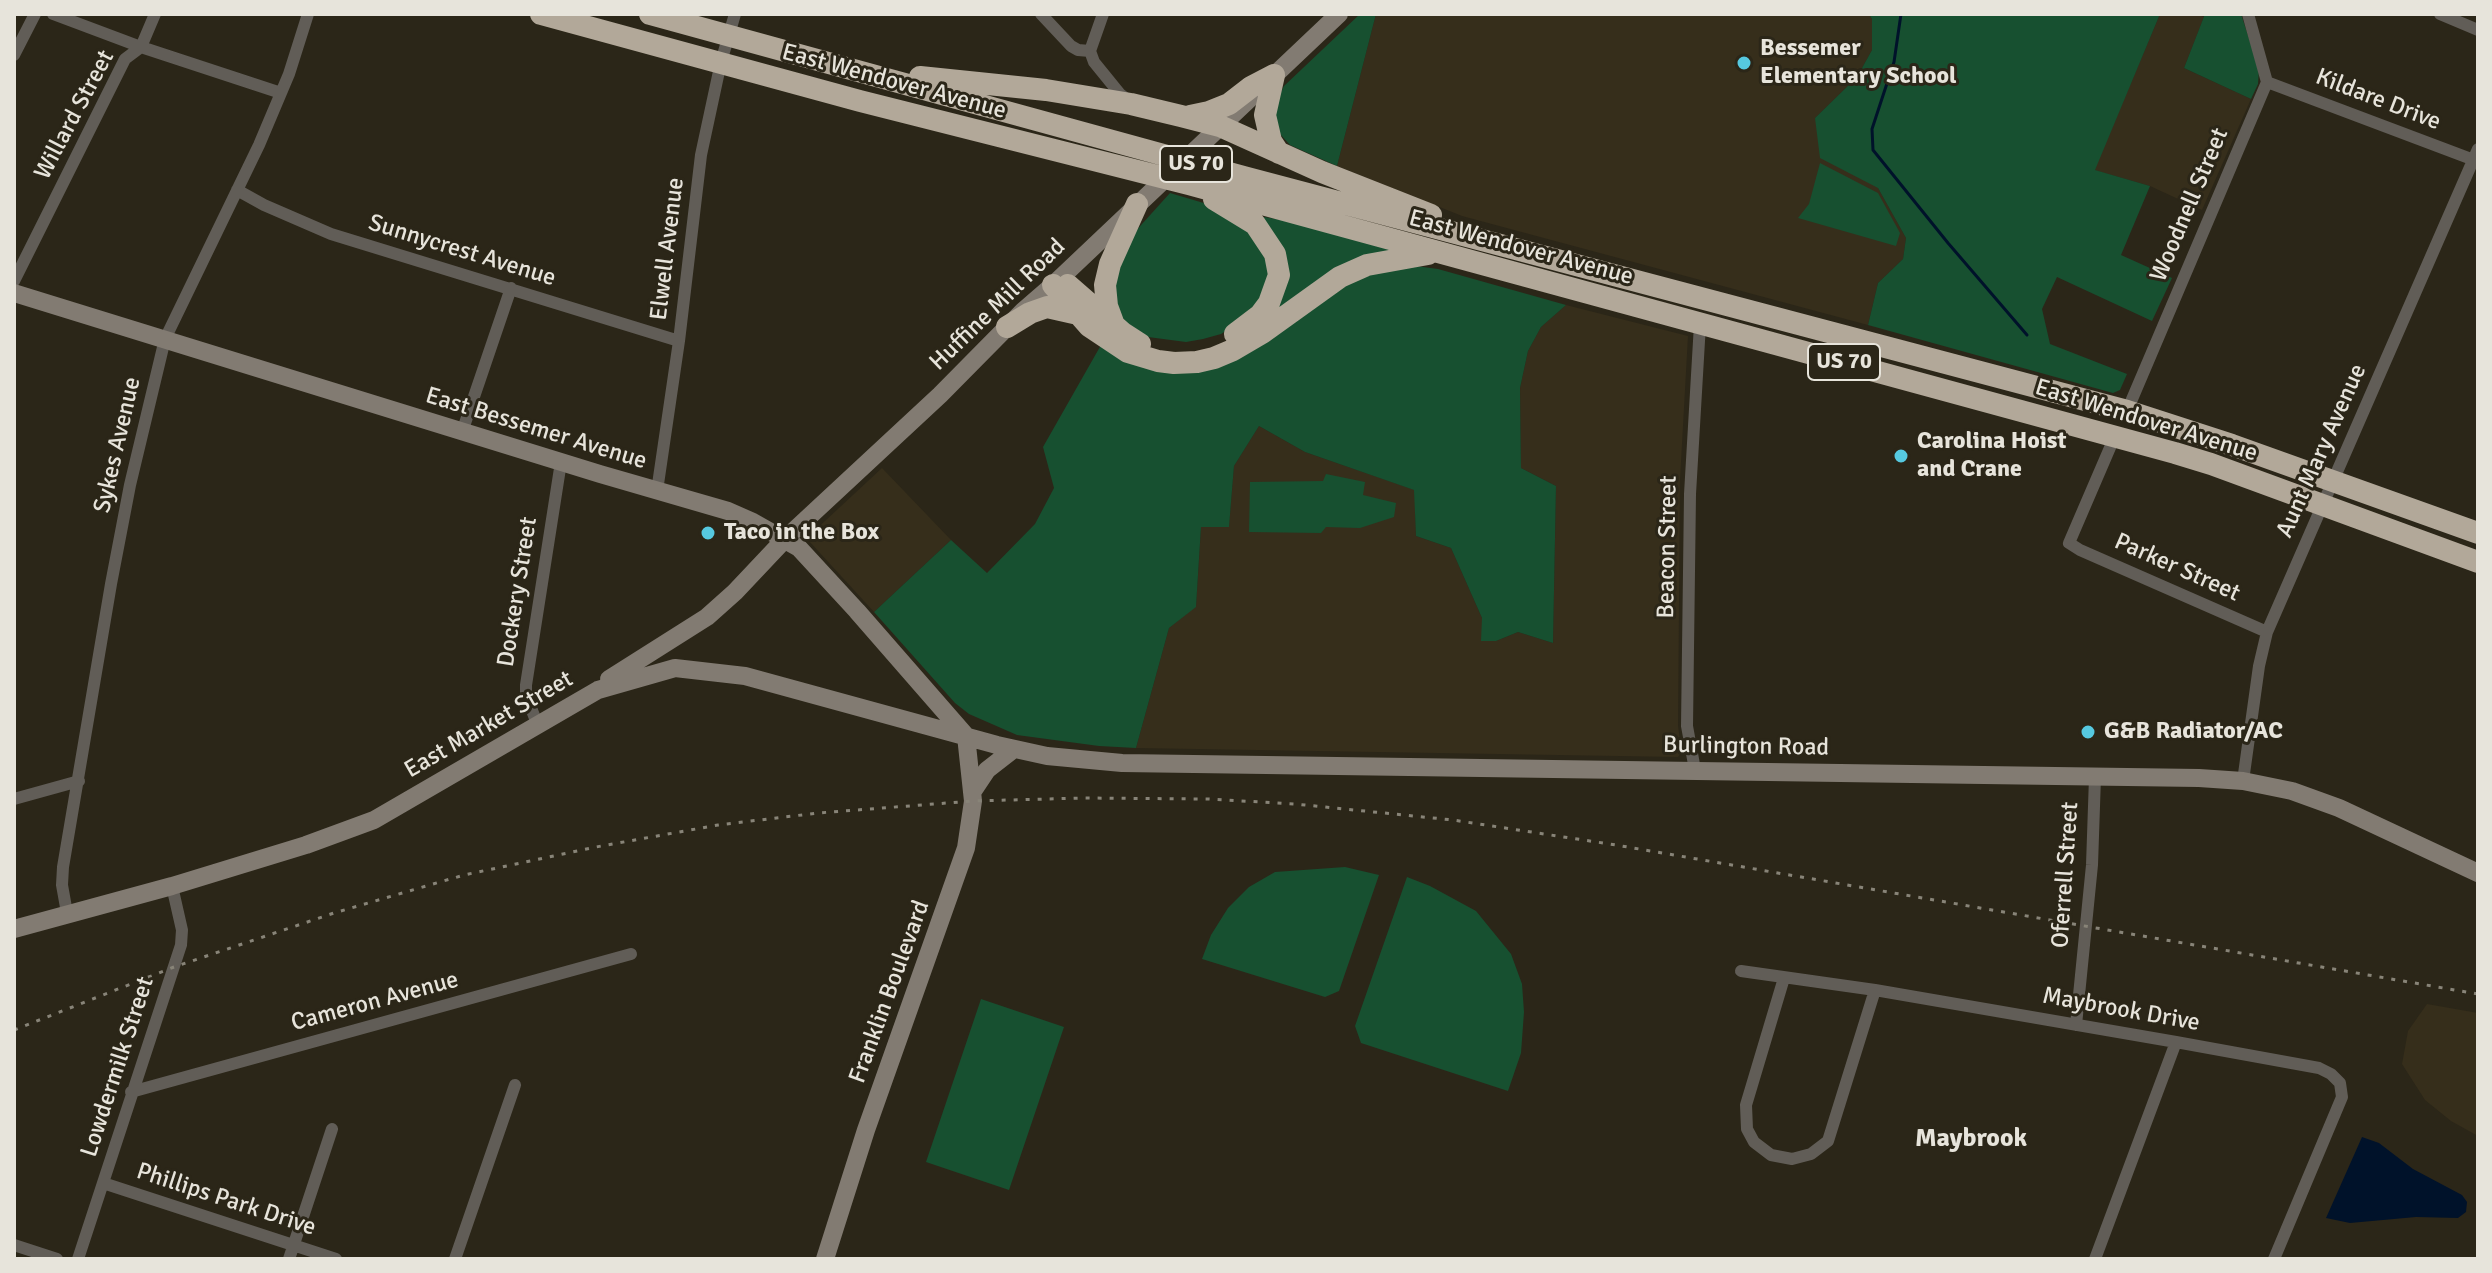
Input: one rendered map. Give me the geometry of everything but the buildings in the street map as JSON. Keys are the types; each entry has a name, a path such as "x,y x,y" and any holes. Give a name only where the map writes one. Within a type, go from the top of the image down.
{"highway":[{"name":"East Wendover Avenue","path":"541,14 860,101 1189,184 2115,436 2211,464 2478,562"},
{"name":"East Wendover Avenue","path":"650,14 1532,254 2127,411 2478,533"},
{"path":"824,63 954,82 1046,90 1131,104 1220,126 1368,191 1532,254"},
{"path":"1185,117 1229,104 1274,75"},
{"path":"1274,75 1265,115 1271,141 1279,153"},
{"path":"1056,281 1137,343 1151,348 1187,350 1209,346 1244,329 1269,303 1279,275 1275,254 1255,224 1189,184"},
{"path":"1114,326 1107,306 1105,285 1110,264 1137,204"},
{"path":"1056,281 1078,314 1110,342 1143,358 1174,363 1197,362 1233,350 1262,333 1340,277 1367,265 1441,253"},
{"path":"1007,327 1047,307 1078,314"}],"main road":[{"name":"Huffine Mill Road","path":"598,690 610,679 707,617 735,592 785,539 1339,14"},
{"name":"East Bessemer Avenue","path":"14,293 728,511 799,548 966,736"},
{"path":"668,669 689,629"},
{"path":"668,669 663,658 669,642"},
{"name":"East Market Street","path":"14,929 172,886 306,845 374,820 598,690 668,669 745,676 1005,747"},
{"name":"Franklin Boulevard","path":"825,1259 866,1130 966,848 973,815 973,791 966,736"},
{"name":"Burlington Road","path":"1005,747 1047,756 1122,763 2243,781 2292,791 2339,808 2478,873"},
{"path":"973,791 1005,747"}],"street":[{"path":"14,55 35,14"},
{"path":"53,14 281,93"},
{"name":"Willard Street","path":"14,281 125,59 141,47 155,14"},
{"name":"Sykes Avenue","path":"67,913 62,885 63,867 121,529 165,339 281,93 308,14"},
{"name":"Elwell Avenue","path":"657,491 701,155 735,14"},
{"path":"1041,14 1071,46 1090,51"},
{"path":"1103,14 1090,51 1094,62 1131,104"},
{"path":"2248,14 2267,82"},
{"path":"2440,14 2478,30"},
{"name":"Kildare Drive","path":"2267,82 2476,154"},
{"name":"Woodnell Street","path":"2127,411 2267,82"},
{"name":"Aunt Mary Avenue","path":"2243,781 2259,666 2267,632 2476,154"},
{"name":"Sunnycrest Avenue","path":"237,190 331,234 679,341"},
{"path":"462,432 511,288"},
{"name":"Beacon Street","path":"1695,770 1687,726 1689,525 1700,324"},
{"name":"Parker Street","path":"2115,436 2069,543 2267,632"},
{"name":"Dockery Street","path":"538,726 526,695 526,685 561,462"},
{"name":"Oferrell Street","path":"2076,1025 2092,865 2095,777"},
{"path":"14,799 79,781"},
{"name":"Lowdermilk Street","path":"78,1259 181,945 182,930 172,886"},
{"name":"Cameron Avenue","path":"131,1092 631,954"},
{"name":"Maybrook Drive","path":"1741,971 1875,990 2176,1042 2319,1068 2331,1074 2340,1083 2342,1097 2274,1259"},
{"path":"1784,978 1746,1105 1747,1129 1754,1142 1771,1155 1792,1159 1811,1154 1828,1141 1875,990"},
{"path":"2095,1259 2176,1042"},
{"path":"455,1259 515,1085"},
{"path":"289,1259 332,1129"},
{"name":"Phillips Park Drive","path":"103,1183 336,1259"},
{"path":"14,1245 57,1259"}],"shaded area":[{"path":"1376,14 1869,14 1872,19 1872,50 1857,77 1815,118 1878,188 1906,238 1903,259 1878,283 1868,325 1462,216 1337,166"},
{"path":"2160,14 2196,14 2204,17 2184,68 2251,99 2202,210 2150,186 2094,170"},
{"path":"1566,305 1688,336 1680,480 1678,726 1682,752 1678,757 1136,748 1169,628 1196,606 1201,527 1229,526 1234,466 1259,426 1305,452 1415,490 1416,536 1451,548 1482,618 1496,641 1518,632 1553,643 1556,486 1521,468 1520,388 1528,351 1541,327"},
{"path":"882,468 951,540 874,612 809,541 811,534"},
{"path":"2427,1004 2478,1013 2478,1136 2451,1121 2425,1100 2402,1064 2408,1031"}],"green space":[{"path":"1360,14 1376,14 1337,166 1290,145 1276,124 1276,102 1284,86"},
{"path":"1869,14 2160,14 2095,170 2150,186 2121,255 2172,278 2152,321 2057,277 2042,309 2050,344 2127,374 2120,390 2113,393 1868,325 1878,283 1903,259 1906,238 1878,188 1820,158 1815,118 1857,77 1872,50 1872,19"},
{"path":"2205,14 2241,14 2259,69 2258,84 2251,99 2184,68"},
{"path":"1820,163 1878,193 1900,233 1896,246 1798,218 1809,204"},
{"path":"1170,193 1207,204 1254,236 1271,263 1263,301 1221,334 1186,342 1148,337 1121,321 1112,297 1119,262 1133,234"},
{"path":"1264,217 1307,224 1396,249 1265,323 1276,305 1261,222"},
{"path":"1408,265 1438,269 1566,305 1541,327 1528,351 1520,388 1521,468 1556,486 1553,643 1518,632 1496,641 1481,641 1482,618 1451,548 1416,536 1414,490 1305,452 1259,426 1234,466 1229,527 1201,527 1196,607 1169,628 1136,748 1017,735 969,714 955,703 874,612 951,540 987,573 1035,524 1054,488 1043,447 1101,345 1188,370 1356,278"},
{"path":"1326,474 1365,482 1363,495 1396,503 1394,517 1360,528 1326,527 1321,533 1249,532 1250,482 1323,481"},
{"path":"1345,867 1379,875 1339,991 1325,997 1202,959 1211,935 1228,908 1249,887 1275,872"},
{"path":"1407,877 1476,911 1511,954 1522,984 1524,1012 1521,1053 1508,1091 1361,1043 1355,1026"},
{"path":"981,999 1064,1027 1009,1190 926,1162"}],"water":[{"path":"2362,1137 2379,1143 2413,1169 2462,1195 2467,1202 2466,1212 2458,1218 2416,1217 2350,1223 2326,1218"}],"waterway":[{"path":"1901,14 1894,62 1872,129 1873,150 2027,335"}],"railway":[{"path":"14,1030 174,967 334,913 464,875 718,825 818,813 973,801 1083,798 1208,799 1295,804 1453,820 1616,845 2478,994"}],"place":[{"name":"Bessemer Elementary School","path":"1744,63"},
{"name":"Carolina Hoist and Crane","path":"1901,456"},
{"name":"Taco in the Box","path":"708,533"},
{"name":"G&B Radiator/AC","path":"2088,732"}],"district":[{"name":"Maybrook","path":"1971,1139"}]}
